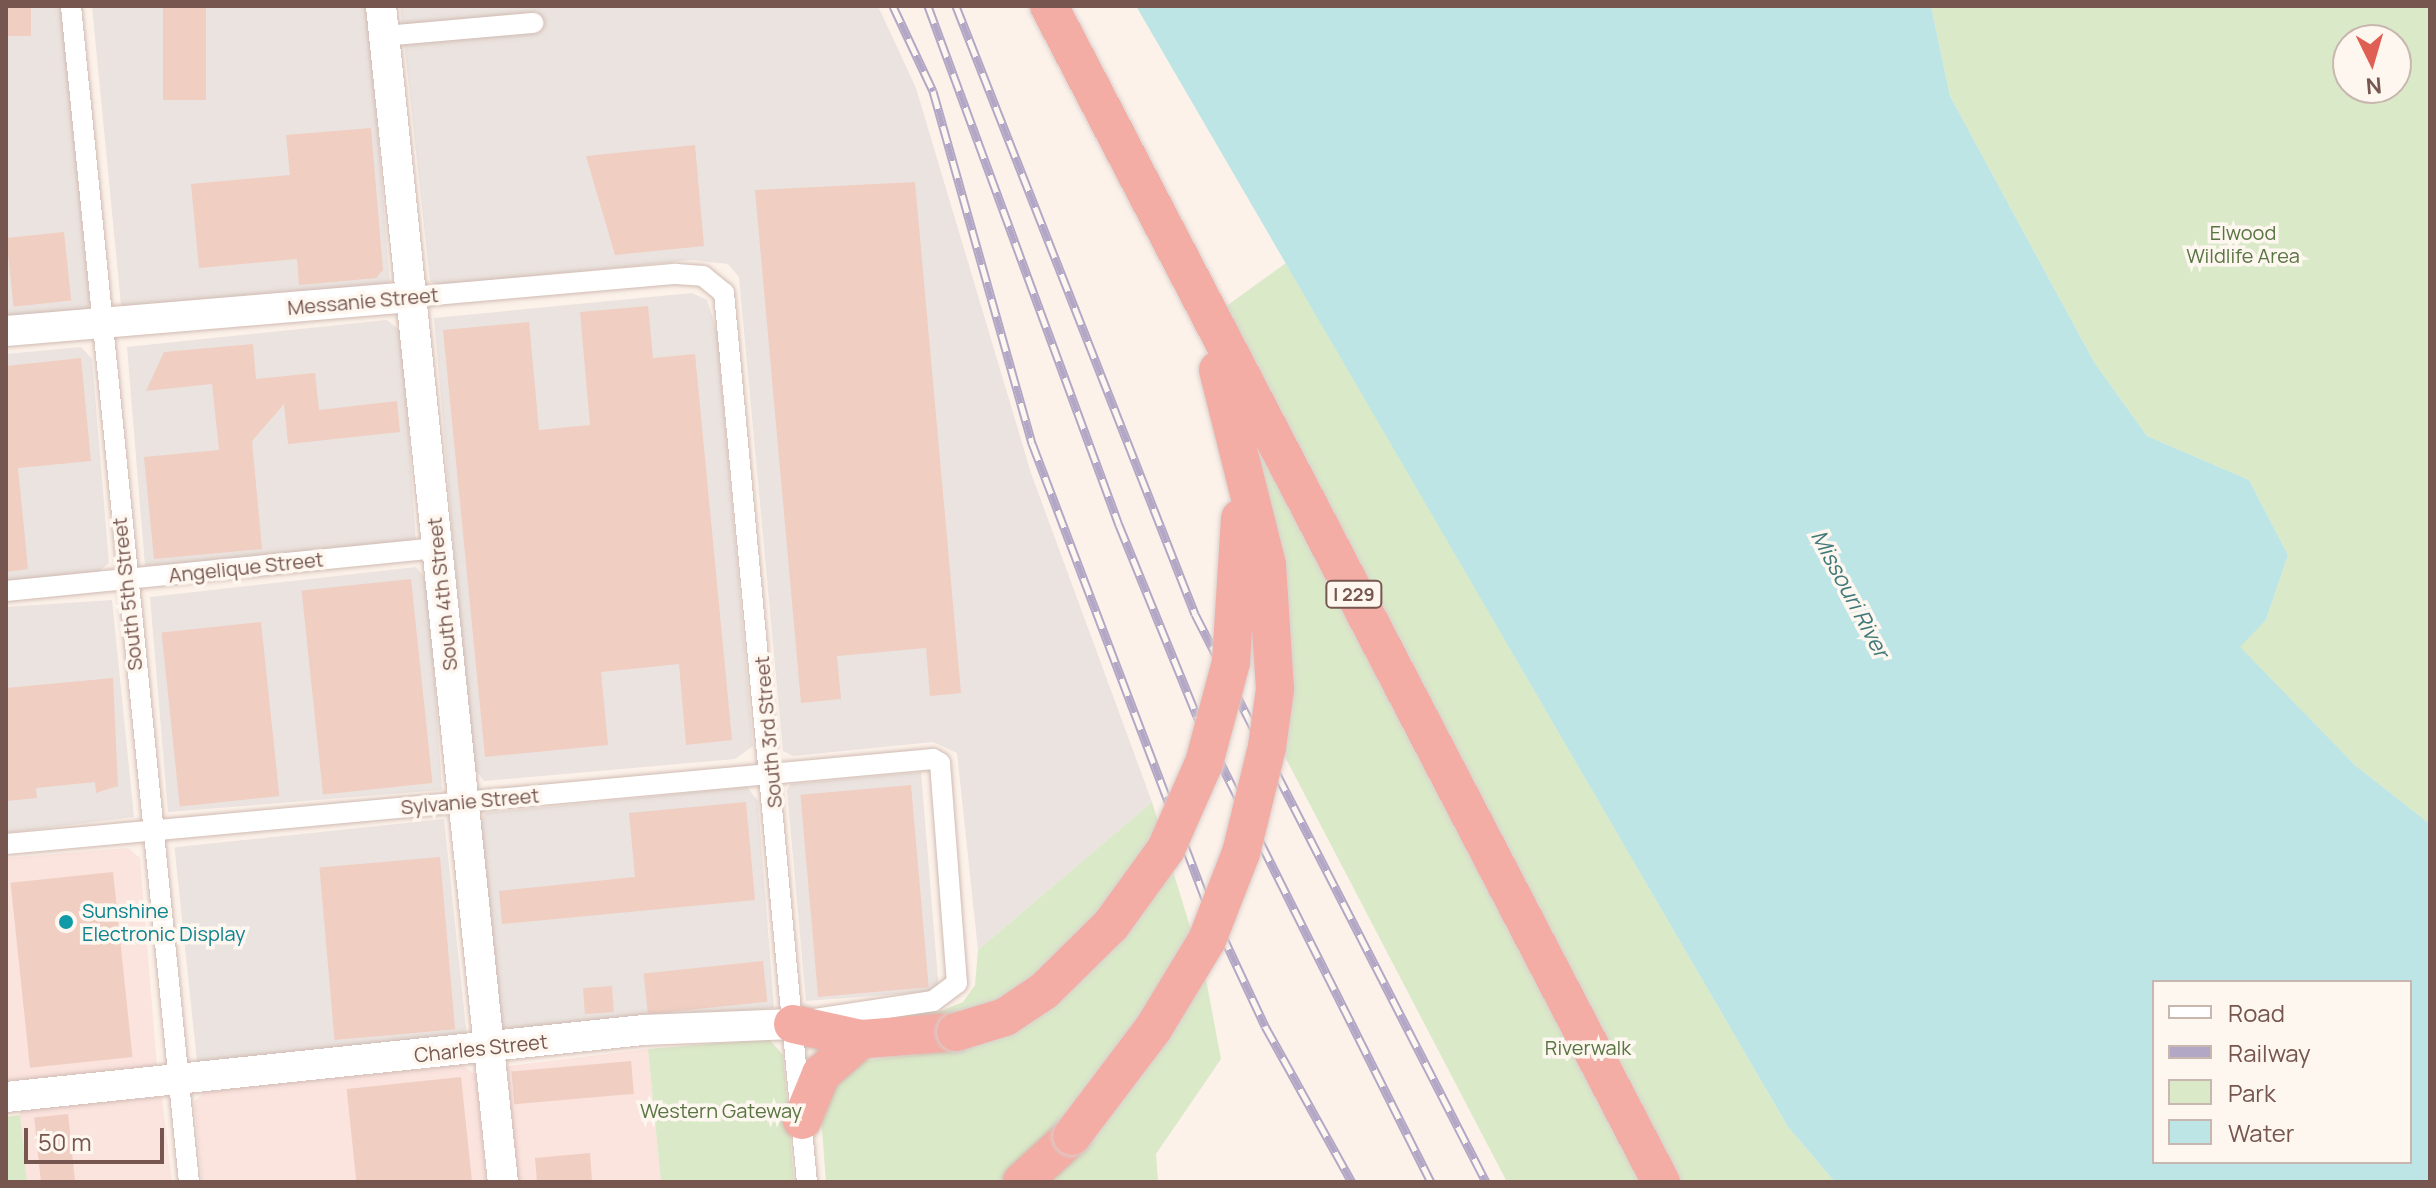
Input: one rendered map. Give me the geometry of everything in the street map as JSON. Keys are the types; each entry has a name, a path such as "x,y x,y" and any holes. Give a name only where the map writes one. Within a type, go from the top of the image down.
{"highway":[{"name":"I 229","path":"1048,6 1661,1182"},
{"name":"I 229","path":"1048,6 1201,305 1374,630"},
{"path":"793,1024 861,1039 956,1032 1005,1017 1044,991 1111,925 1166,849 1217,721 1240,609 1241,538 1222,377 1183,268"},
{"path":"1022,1182 1072,1136 1153,1029 1207,940 1241,853 1267,747 1275,689 1267,565 1201,305"},
{"path":"802,1120 821,1074 861,1039"}],"main road":[{"name":"South 4th Street","path":"381,6 503,1182"},
{"name":"Messanie Street","path":"6,331 411,297"},
{"name":"Charles Street","path":"6,1097 489,1047 793,1024"}],"street":[{"name":"South 5th Street","path":"71,6 99,324 189,1182"},
{"path":"384,36 533,23"},
{"name":"Messanie Street","path":"411,297 676,274 718,285"},
{"name":"South 3rd Street","path":"718,285 730,326 807,1182"},
{"name":"Angelique Street","path":"6,591 437,548"},
{"name":"Sylvanie Street","path":"6,844 933,759 940,763 958,969 952,991"},
{"name":"Charles Street","path":"793,1024 952,991"}],"shaded area":[{"path":"6,6 61,6 90,302 87,310 6,321"},
{"path":"92,6 368,6 390,286 130,311 121,305"},
{"path":"400,6 878,6 916,88 1031,473 1152,802 978,950 957,753 933,742 793,756 783,751 739,277 728,264 692,260 438,286 430,281"},
{"path":"692,293 707,300 717,331 753,746 735,759 484,781 472,765 434,318"},
{"path":"387,320 402,332 416,543 145,566 127,347"},
{"path":"81,347 92,359 109,563 97,573 6,582 6,354"},
{"path":"416,567 428,581 442,790 168,812 150,597"},
{"path":"112,600 134,817 6,833 6,607"},
{"path":"921,772 939,991 806,1001 787,790 791,784"},
{"path":"747,787 758,801 774,1008 500,1032 480,823 485,813"},
{"path":"444,819 467,1037 197,1065 174,847"},
{"path":"128,848 140,858 157,1066 6,1083 6,858"},
{"path":"648,1049 661,1182 514,1182 507,1066"},
{"path":"462,1065 476,1075 486,1182 202,1182 194,1102 205,1091"},
{"path":"162,1097 172,1182 27,1182 19,1108"}],"green space":[{"name":"Elwood Wildlife Area","path":"1931,6 2430,6 2430,824 2356,766 2239,647 2266,620 2288,555 2249,480 2147,436 2094,362 1950,96"},
{"name":"Riverwalk","path":"1286,263 1788,1127 1835,1182 1507,1182 1283,753 1221,310"},
{"path":"1152,802 1206,979 1221,1059 1156,1154 1158,1182 1048,1182 1052,1135 999,1182 826,1182 821,1116 832,1077 862,1061 951,1051 821,1022 938,1012 963,1002 975,985 978,950"},
{"name":"Western Gateway","path":"769,1039 783,1055 794,1182 661,1182 648,1049"},
{"path":"20,1115 27,1182 6,1182 6,1117"}],"water":[{"name":"Missouri River","path":"1136,6 1931,6 1950,96 2094,362 2147,436 2249,480 2288,555 2266,620 2240,647 2356,766 2430,824 2430,1182 1835,1182 1788,1127"}],"building":[{"path":"6,6 31,6 31,36 6,36"},
{"path":"163,6 206,6 206,100 163,100"},
{"path":"371,128 383,270 376,278 299,285 297,259 199,268 191,184 290,175 286,135"},
{"path":"695,145 704,246 615,255 586,156"},
{"path":"915,182 961,693 930,696 926,648 837,656 841,699 801,703 755,190"},
{"path":"64,232 71,301 14,307 6,238"},
{"path":"648,306 653,358 695,354 732,740 686,745 679,664 601,672 608,745 485,757 443,330 529,322 539,430 590,425 580,312"},
{"path":"253,344 256,379 315,373 319,410 397,401 400,432 288,444 284,404 252,441 262,549 154,559 144,457 219,450 212,384 146,391 164,352"},
{"path":"81,358 91,461 18,468 28,569 6,572 6,366"},
{"path":"411,579 432,783 323,794 302,590"},
{"path":"261,622 279,796 180,806 162,632"},
{"path":"113,678 118,786 96,793 95,782 36,788 37,798 6,801 6,688"},
{"path":"911,785 929,987 818,997 800,795"},
{"path":"746,802 755,900 502,924 499,891 635,877 629,813"},
{"path":"440,857 455,1029 335,1040 319,868"},
{"path":"113,872 132,1057 30,1068 11,883"},
{"path":"763,961 767,1002 648,1014 644,974"},
{"path":"612,986 614,1012 585,1014 583,988"},
{"path":"631,1061 634,1094 514,1104 511,1071"},
{"path":"461,1077 472,1182 356,1182 347,1089"},
{"path":"68,1114 75,1182 41,1182 34,1118"},
{"path":"590,1153 592,1182 537,1182 535,1158"}],"railway":[{"path":"893,6 933,91 1032,443 1206,900 1265,1026 1352,1182"},
{"path":"928,6 1119,525 1197,716 1431,1182"},
{"path":"956,6 1195,614 1486,1182"}],"place":[{"name":"Sunshine Electronic Display","path":"66,922"}]}
